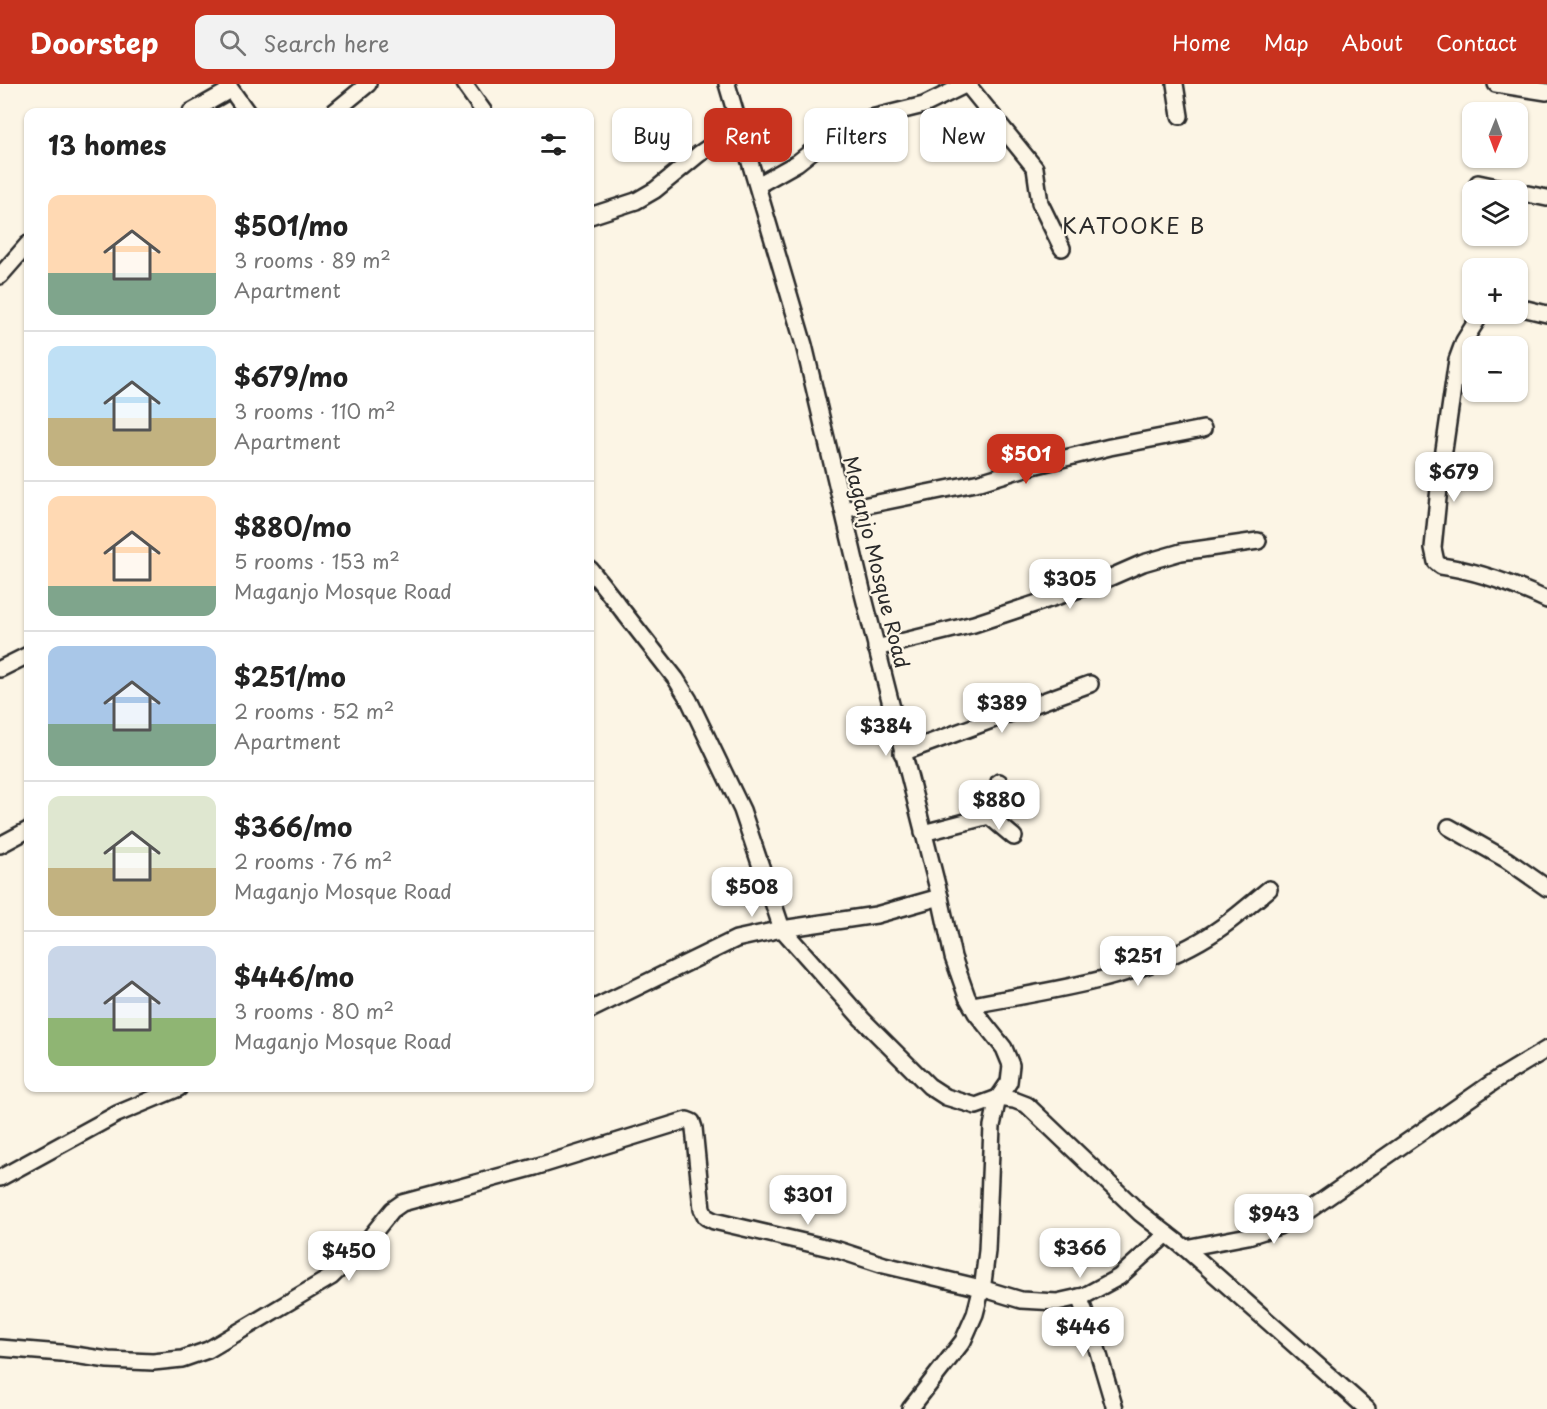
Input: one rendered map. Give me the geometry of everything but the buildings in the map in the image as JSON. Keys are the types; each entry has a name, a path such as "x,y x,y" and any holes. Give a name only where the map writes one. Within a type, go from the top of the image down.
{"street":[{"path":"339,108 368,84"},
{"path":"464,84 481,108"},
{"name":"Maganjo Mosque Road","path":"727,84 734,108"},
{"path":"758,185 797,163 835,133 855,122 924,105 967,84 1035,168 1041,203 1062,248"},
{"path":"1175,84 1180,116"},
{"path":"1496,84 1547,92"},
{"path":"197,108 228,87 244,108"},
{"path":"594,215 636,201 655,190 704,151"},
{"name":"Maganjo Mosque Road","path":"751,162 804,345 953,957 972,1005 1004,1048 1011,1065 1012,1073 998,1098 992,1126 990,1214 981,1288 970,1329 910,1409"},
{"path":"1528,194 1547,198"},
{"path":"0,276 24,249"},
{"path":"1528,309 1547,314"},
{"path":"1475,324 1464,341 1457,360 1440,478 1434,556 1441,566 1490,577 1547,600"},
{"path":"843,510 980,482 1110,447 1203,429"},
{"path":"876,648 974,624 1095,584 1143,563 1181,552 1258,541"},
{"path":"594,574 676,679 689,700 742,810 782,929 848,1004 928,1086 946,1096 976,1106 998,1098 1014,1100 1027,1105 1140,1213 1185,1248 1367,1409"},
{"path":"0,669 24,657"},
{"path":"902,753 1090,684"},
{"path":"923,834 1010,809 999,782"},
{"path":"989,816 1014,837"},
{"path":"1449,827 1507,860 1547,888"},
{"path":"0,845 24,832"},
{"path":"972,1005 1110,978 1140,969 1200,941 1227,924 1269,889"},
{"path":"594,1008 736,939 782,929 876,915 940,897"},
{"path":"1185,1248 1248,1236 1279,1226 1310,1210 1499,1078 1547,1049"},
{"path":"0,1178 117,1114 169,1092"},
{"path":"0,1348 108,1360 153,1362 182,1359 208,1350 331,1277 363,1246 392,1210 402,1203 536,1167 687,1120 692,1122 694,1128 702,1209 706,1217 714,1221 838,1250 1021,1300 1057,1302 1079,1297 1119,1277 1167,1234"},
{"path":"1079,1297 1092,1328 1116,1409"}],"district":[{"name":"KATOOKE B","path":"1134,224"}]}
